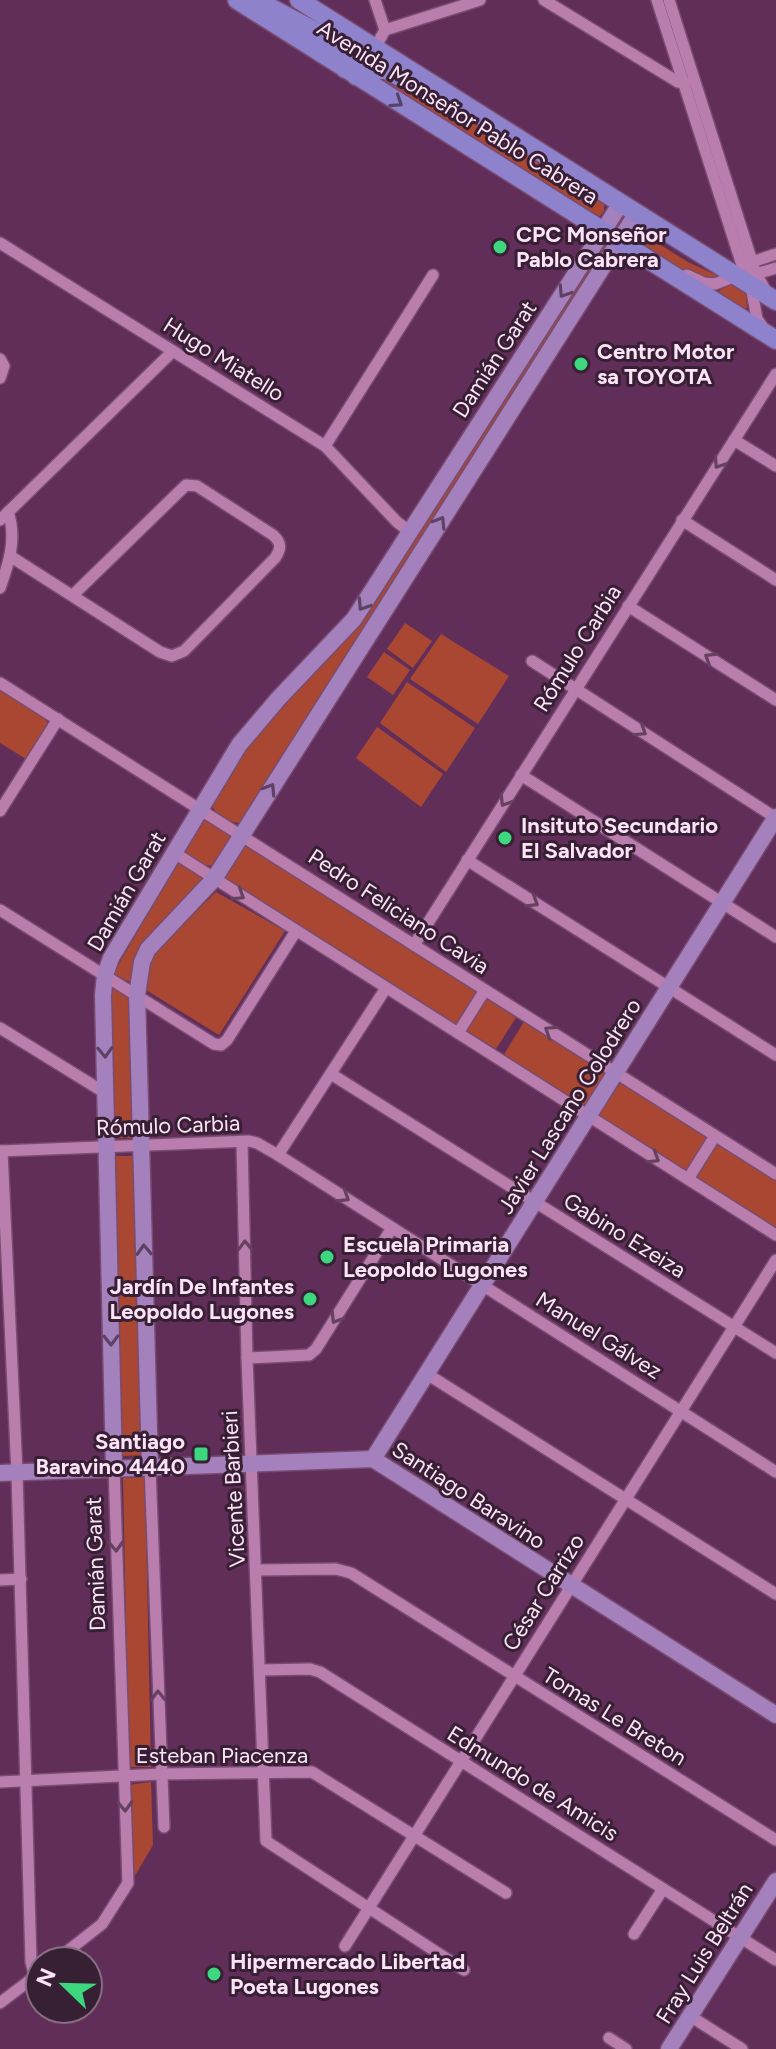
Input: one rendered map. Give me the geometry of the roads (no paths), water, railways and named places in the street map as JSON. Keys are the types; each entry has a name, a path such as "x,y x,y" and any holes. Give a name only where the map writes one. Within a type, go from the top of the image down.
{"main road":[{"name":"Avenida Monseñor Pablo Cabrera","path":"237,0 773,338"},
{"path":"256,0 334,41 345,54 351,73"},
{"name":"Avenida Monseñor Pablo Cabrera","path":"299,0 629,208 743,272 773,300"},
{"path":"345,29 353,41 351,73"},
{"path":"351,73 387,69 454,110 483,115"},
{"name":"Damián Garat","path":"150,1468 137,995 142,962 148,949 214,879 400,585 629,208"},
{"name":"Damián Garat","path":"114,1468 103,995 111,958 248,733 345,629 611,237"},
{"name":"Javier Lascano Colodrero","path":"373,1459 776,817"},
{"name":"Santiago Baravino","path":"0,1473 373,1459 776,1715"},
{"name":"Fray Luis Beltrán","path":"669,2049 776,1881"}],"street":[{"path":"375,0 385,30"},
{"path":"375,48 385,30 480,0"},
{"path":"544,0 689,82"},
{"path":"657,0 689,82"},
{"path":"669,0 689,82 757,319 773,338"},
{"name":"Hugo Miatello","path":"0,243 325,446 409,531"},
{"path":"667,272 684,274 710,285 776,254"},
{"path":"743,272 776,268"},
{"path":"325,446 433,275"},
{"path":"0,588 12,523 4,516 173,351"},
{"path":"0,359 4,371 0,378"},
{"name":"Rómulo Carbia","path":"414,945 776,374"},
{"path":"734,440 776,466"},
{"path":"7,547 73,595 160,652 172,656 184,651 275,558 280,543 273,535 197,486 186,485 73,595"},
{"path":"682,520 776,580"},
{"path":"383,574 400,585"},
{"path":"628,606 776,700"},
{"path":"532,661 776,817"},
{"name":"Pedro Feliciano Cavia","path":"0,683 776,1174"},
{"path":"0,811 58,719"},
{"path":"521,775 776,937"},
{"path":"173,852 776,1235"},
{"path":"467,860 776,1055"},
{"path":"0,910 214,1044 221,1045 296,931"},
{"path":"278,1155 386,988"},
{"path":"458,1033 485,990"},
{"path":"0,1028 107,1094"},
{"name":"Gabino Ezeiza","path":"331,1074 776,1353"},
{"path":"688,1179 715,1136"},
{"name":"Rómulo Carbia","path":"1,1151 242,1142 257,1143 278,1155"},
{"name":"Vicente Barbieri","path":"242,1142 265,1834 270,1845 369,1908"},
{"path":"1,1151 5,1287 13,1365 31,1945"},
{"name":"Manuel Gálvez","path":"278,1155 776,1472"},
{"path":"247,1358 304,1356 316,1349 392,1228"},
{"name":"César Carrizo","path":"345,1946 776,1260"},
{"path":"0,1366 13,1365"},
{"path":"427,1374 776,1594"},
{"name":"Damián Garat","path":"75,1945 102,1924 128,1883 114,1468"},
{"name":"Damián Garat","path":"150,1468 164,1827"},
{"name":"Tomas Le Breton","path":"257,1570 336,1569 351,1573 776,1840"},
{"path":"0,1580 21,1579"},
{"name":"Edmundo de Amicis","path":"261,1670 310,1669 320,1672 776,1960"},
{"name":"Esteban Piacenza","path":"0,1782 305,1771 320,1775 506,1893"},
{"path":"634,1934 663,1889"},
{"path":"369,1908 464,1970"},
{"path":"0,2003 24,1985"},
{"path":"690,2016 742,2049"},
{"path":"609,2038 626,2049"}],"place":[{"name":"CPC Monseñor Pablo Cabrera","path":"500,247"},
{"name":"Centro Motor sa TOYOTA","path":"581,364"},
{"name":"Insituto Secundario El Salvador","path":"505,838"},
{"name":"Escuela Primaria Leopoldo Lugones","path":"327,1257"},
{"name":"Jardín De Infantes Leopoldo Lugones","path":"310,1299"},
{"name":"Santiago Baravino 4440","path":"201,1454"},
{"name":"Hipermercado Libertad Poeta Lugones","path":"214,1974"}]}
